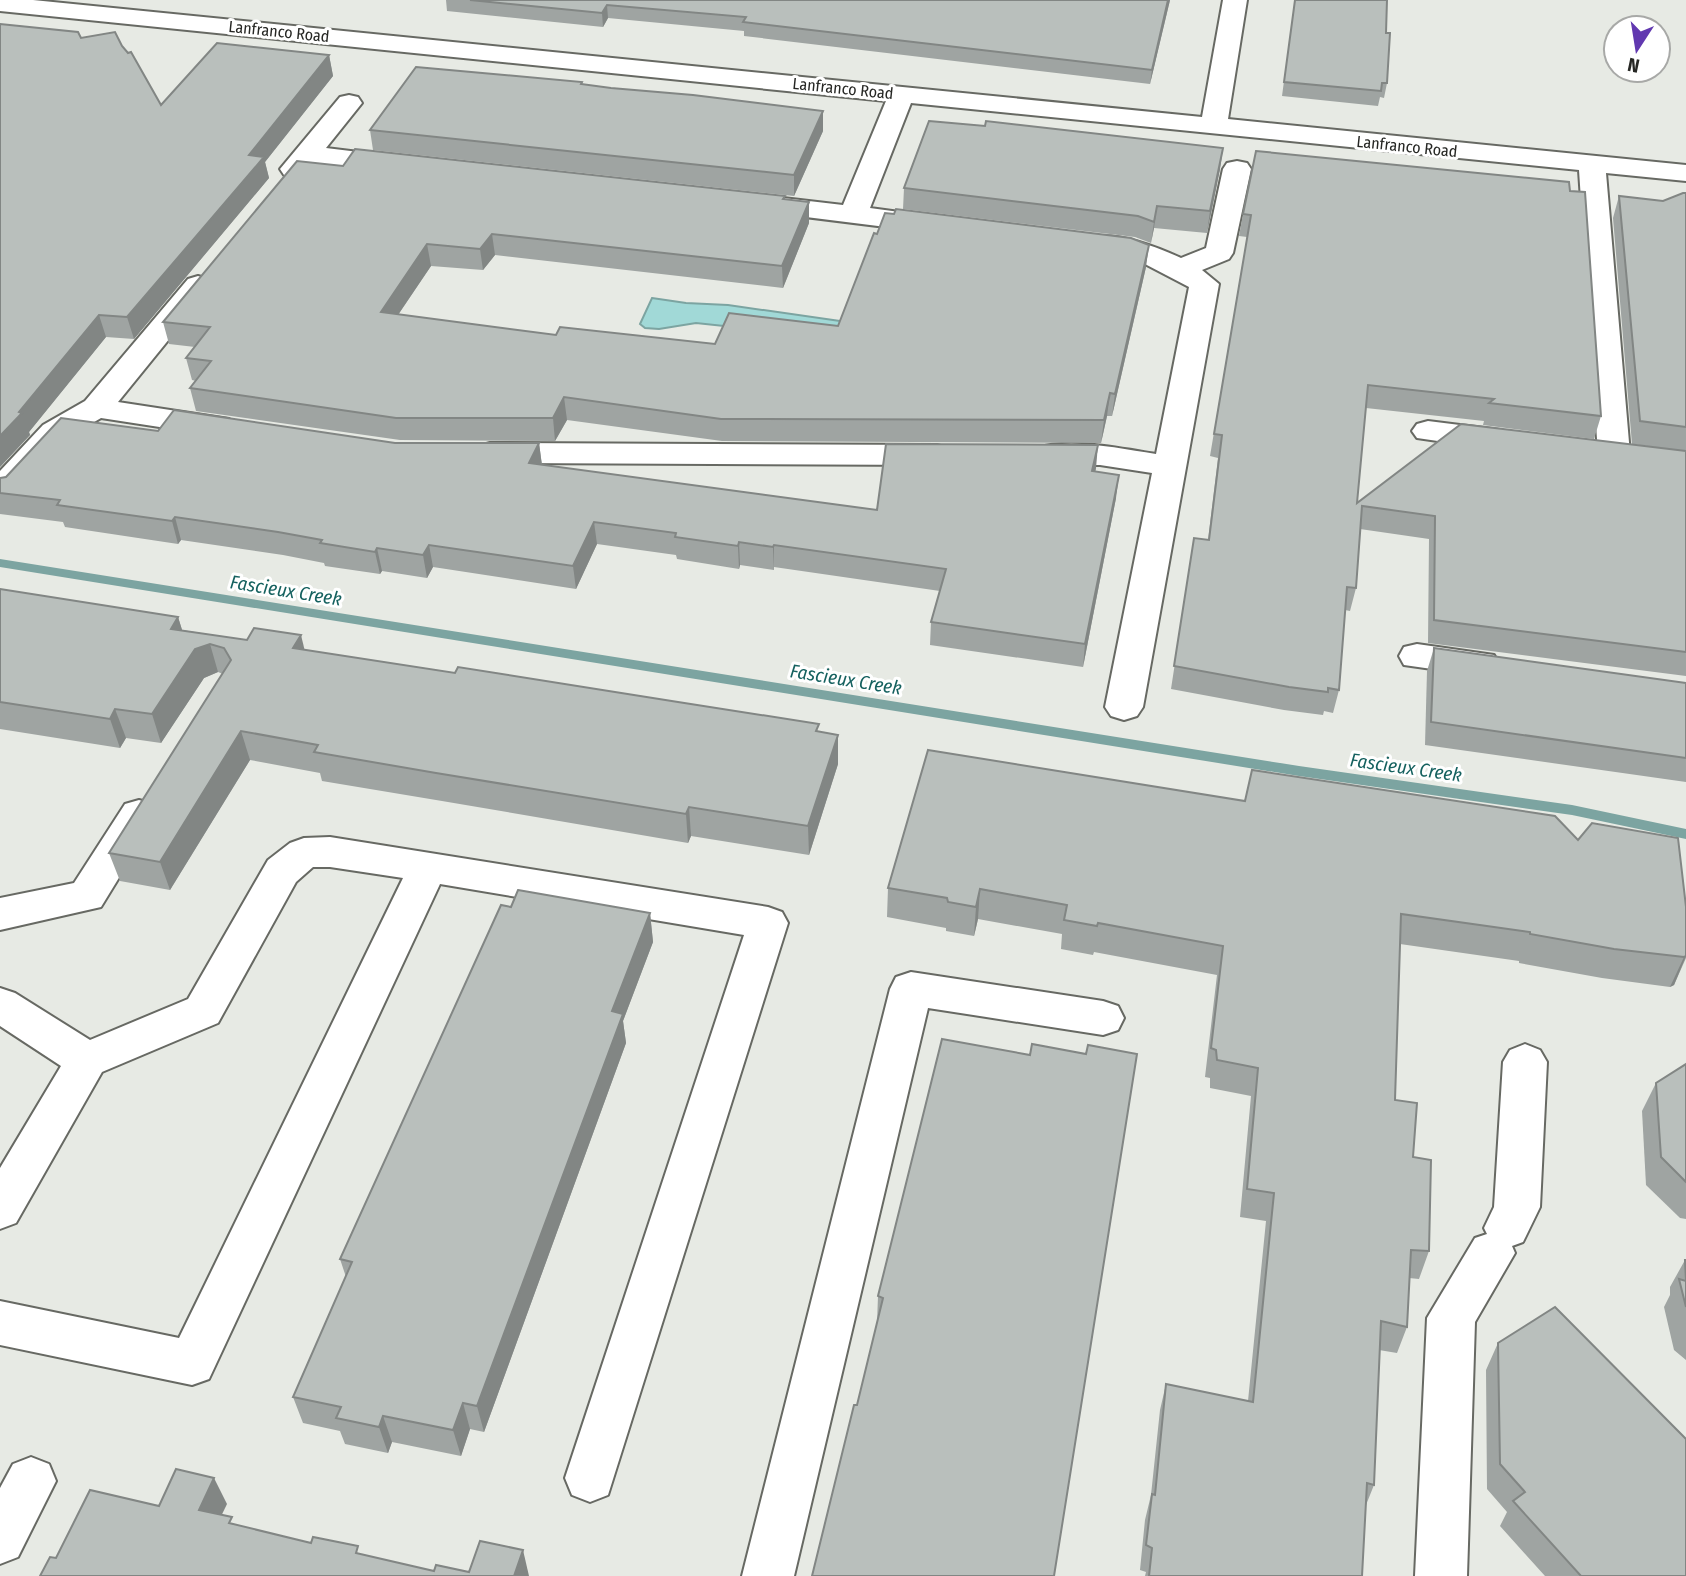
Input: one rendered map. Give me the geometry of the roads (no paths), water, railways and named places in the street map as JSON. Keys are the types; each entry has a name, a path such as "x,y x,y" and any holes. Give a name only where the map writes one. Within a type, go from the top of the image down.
{"street":[{"path":"1214,126 1235,0"},
{"name":"Lanfranco Road","path":"0,4 134,8 902,94 1686,173"},
{"path":"853,214 902,94"},
{"path":"280,186 349,103"},
{"path":"306,154 429,168"},
{"path":"1592,164 1614,454"},
{"path":"1181,268 1219,253 1237,169"},
{"path":"730,200 961,227"},
{"path":"1068,240 1135,249 1181,268 1204,285 1124,707"},
{"path":"0,491 54,432 96,408 218,260"},
{"path":"96,408 241,429"},
{"path":"1428,431 1534,444"},
{"path":"456,453 960,455"},
{"path":"1016,455 1100,455 1169,466"},
{"path":"1417,656 1511,668"},
{"path":"0,914 88,896 160,780"},
{"path":"0,1209 87,1060 203,1011 282,871 304,853 330,852 768,923 590,1478"},
{"path":"0,1323 192,1363 428,867"},
{"path":"768,1576 911,989 1103,1018"},
{"path":"0,1005 87,1060"},
{"path":"1441,1576 1451,1318 1500,1241 1517,1207 1525,1062"},
{"path":"0,1539 31,1481"}],"water":[{"path":"652,298 728,305 840,321 904,320 780,332 696,323 659,329 645,328 640,324"}],"waterway":[{"name":"Fascieux Creek","path":"0,563 1299,771 1572,810 1686,834"}]}
